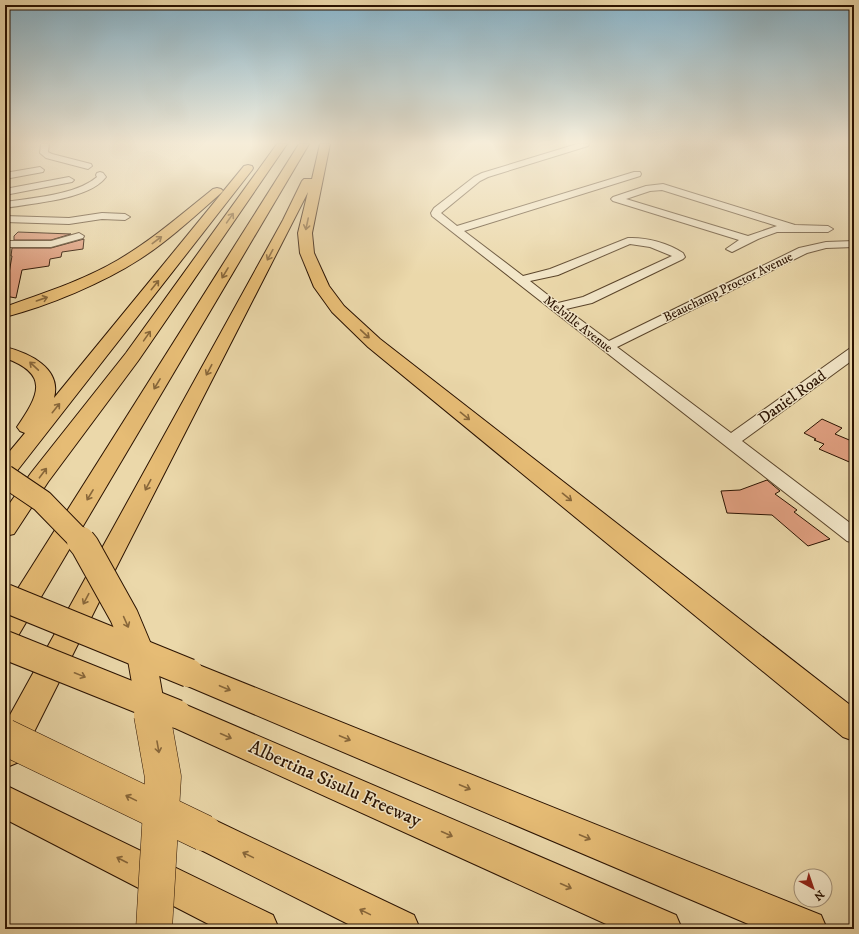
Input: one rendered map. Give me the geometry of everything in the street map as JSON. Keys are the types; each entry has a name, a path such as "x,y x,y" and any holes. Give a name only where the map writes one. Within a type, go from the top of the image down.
{"highway":[{"path":"5,312 88,282 124,263 180,222 220,188"},
{"path":"5,471 232,188"},
{"path":"5,528 39,478 132,357 251,188"},
{"path":"5,633 277,188"},
{"path":"5,755 110,554 289,220 304,188"},
{"path":"315,188 305,233 307,253 322,287 338,309 374,343 854,727"},
{"path":"5,352 29,361 43,374 46,390 36,415 5,459"},
{"path":"5,476 42,501 85,546 124,616 142,659 163,777 154,929"},
{"path":"5,598 807,929"},
{"name":"Albertina Sisulu Freeway","path":"5,645 177,714 662,929"},
{"path":"5,737 400,929"},
{"path":"5,801 256,928"}],"street":[{"path":"5,192 29,188"},
{"path":"5,204 87,188"},
{"name":"Melville Avenue","path":"467,188 436,213 438,216 854,536"},
{"path":"457,230 595,188"},
{"path":"609,196 656,188"},
{"path":"667,188 794,228"},
{"path":"588,190 749,240"},
{"path":"5,219 69,221 102,216 124,217"},
{"path":"732,249 776,228 828,229"},
{"path":"5,244 52,244 79,236"},
{"path":"521,280 554,272 628,241 637,241 672,251 679,255 679,257 592,298 556,307"},
{"name":"Beauchamp Proctor Avenue","path":"607,347 803,250 826,245 854,244"},
{"name":"Daniel Road","path":"731,441 854,352"}],"building":[{"path":"18,232 71,234 51,240 14,240 14,236"},
{"path":"84,239 83,249 62,252 61,257 50,259 49,266 22,270 16,298 5,296 12,248 51,248"},
{"path":"822,419 842,428 835,434 854,442 854,464 819,449 824,444 814,440 816,439 804,433"},
{"path":"767,480 780,491 775,494 797,510 794,512 830,539 808,546 772,515 727,513 721,491 740,490"}]}
